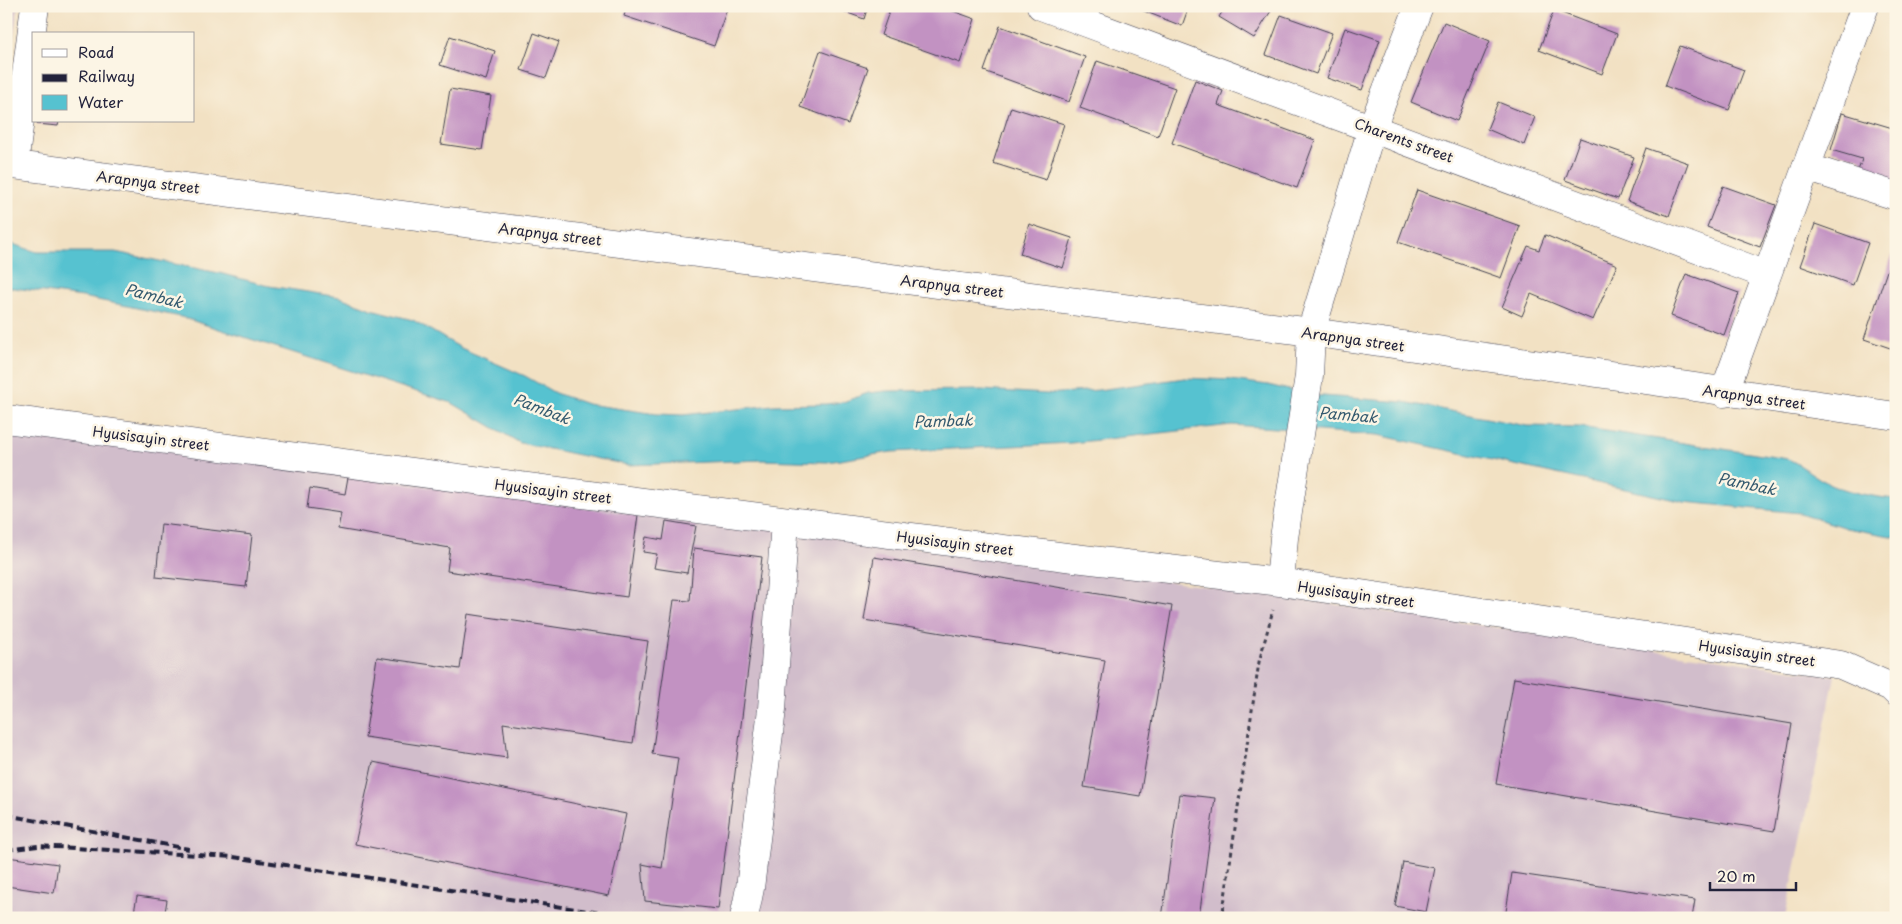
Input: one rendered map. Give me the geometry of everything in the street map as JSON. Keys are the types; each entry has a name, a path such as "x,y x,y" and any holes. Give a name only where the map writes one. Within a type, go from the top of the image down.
{"street":[{"path":"10,164 34,6"},
{"name":"Charents street","path":"1041,6 1767,276"},
{"path":"1280,582 1284,538 1309,376 1311,332 1372,128 1419,6"},
{"path":"1724,393 1865,6"},
{"name":"Arapnya street","path":"10,164 1311,332 1724,393 1896,416"},
{"path":"1806,167 1896,196"},
{"name":"Hyusisayin street","path":"6,419 785,521 1280,582 1840,665 1891,687 1896,692"},
{"path":"744,918 750,888 772,709 785,521"}],"path":[{"path":"1222,918 1259,662 1280,582"}],"shaded area":[{"path":"6,6 18,6 6,88"},
{"path":"6,426 1247,592 1835,676 1785,918 6,918"}],"water":[{"name":"Pambak","path":"6,242 37,252 115,252 219,273 269,286 340,297 371,309 413,320 461,348 525,376 555,393 587,404 657,414 683,415 773,405 843,402 868,393 886,391 982,390 1047,394 1098,390 1185,378 1231,380 1268,385 1310,395 1404,402 1527,426 1580,427 1788,459 1824,481 1841,488 1896,499 1896,537 1846,528 1800,513 1684,502 1378,435 1232,425 1071,443 891,452 827,462 762,460 628,465 520,443 452,403 181,317 83,297 6,287"}],"building":[{"path":"627,6 728,6 714,46 624,16"},
{"path":"829,6 868,6 864,19"},
{"path":"891,6 939,6 975,19 960,63 881,35"},
{"path":"1131,6 1189,6 1182,26"},
{"path":"1226,6 1274,6 1254,38 1219,17"},
{"path":"1554,10 1617,34 1602,74 1539,50"},
{"path":"1281,15 1332,33 1316,74 1266,55"},
{"path":"1444,22 1490,41 1457,121 1411,102"},
{"path":"1000,26 1085,57 1069,102 984,71"},
{"path":"1345,28 1380,40 1362,90 1327,78"},
{"path":"534,33 559,42 546,78 521,70"},
{"path":"450,36 495,51 486,80 440,65"},
{"path":"1680,46 1744,70 1729,110 1665,86"},
{"path":"820,51 868,68 848,124 800,107"},
{"path":"1097,61 1175,88 1158,136 1080,108"},
{"path":"1195,80 1223,91 1218,105 1315,140 1297,188 1172,143"},
{"path":"450,89 491,96 482,150 441,144"},
{"path":"1498,102 1535,117 1524,145 1487,129"},
{"path":"1011,107 1064,124 1046,180 993,163"},
{"path":"1842,113 1896,129 1896,183 1856,177 1862,159 1831,150"},
{"path":"37,122 59,122 58,126 37,124"},
{"path":"1580,138 1634,157 1618,199 1565,180"},
{"path":"1646,148 1688,163 1669,216 1627,201"},
{"path":"1723,186 1776,205 1760,247 1707,227"},
{"path":"1417,190 1520,226 1501,278 1398,242"},
{"path":"1029,224 1072,238 1063,268 1020,254"},
{"path":"1815,224 1868,243 1853,285 1800,266"},
{"path":"1545,235 1617,265 1593,320 1531,294 1522,316 1502,307 1528,246 1539,250"},
{"path":"1896,247 1896,350 1864,339"},
{"path":"1686,274 1739,293 1724,335 1671,316"},
{"path":"348,477 638,515 627,597 447,571 450,548 338,529 341,513 307,508 310,488 345,494"},
{"path":"666,521 696,526 687,573 654,568 657,554 643,552 646,537 663,540"},
{"path":"161,524 252,535 246,587 156,577"},
{"path":"694,548 762,557 718,909 645,901 642,864 662,868 678,758 652,754 674,600 690,601"},
{"path":"874,557 1172,606 1140,796 1084,787 1105,660 864,620"},
{"path":"468,614 648,641 633,743 503,723 507,758 365,737 377,657 460,669"},
{"path":"1514,678 1792,724 1774,831 1496,784"},
{"path":"373,762 626,814 609,896 355,844"},
{"path":"1179,794 1215,798 1199,918 1162,918"},
{"path":"7,857 58,864 54,893 6,886"},
{"path":"1403,862 1435,868 1426,912 1395,906"},
{"path":"1512,873 1695,900 1692,918 1505,918"},
{"path":"137,896 167,900 164,918 133,918"}],"railway":[{"path":"6,815 189,849"},
{"path":"6,850 38,846 233,857 634,918"}]}
